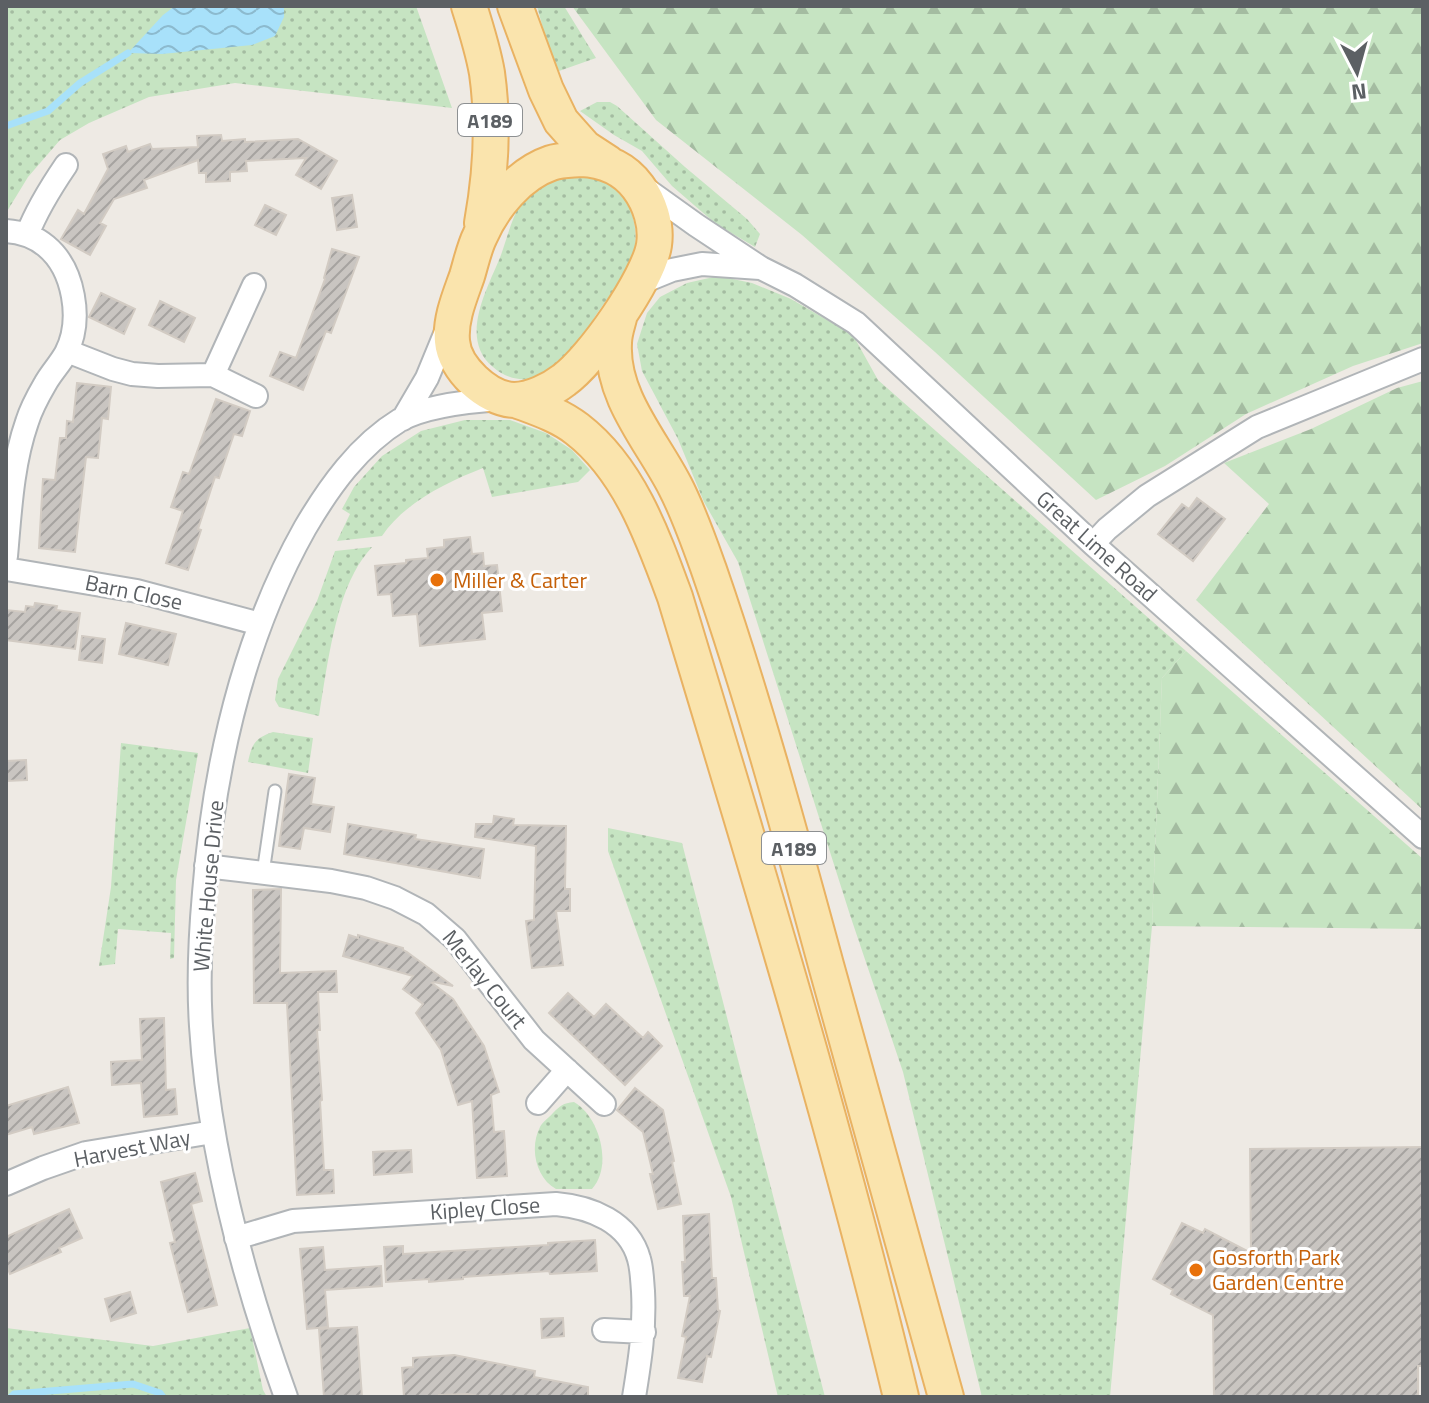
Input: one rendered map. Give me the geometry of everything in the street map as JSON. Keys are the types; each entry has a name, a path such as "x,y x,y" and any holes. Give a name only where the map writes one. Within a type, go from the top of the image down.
{"main road":[{"name":"A189","path":"469,6 487,73 490,119 490,168 480,235"},
{"name":"A189","path":"515,6 546,90 561,121 585,148 619,170"},
{"path":"594,160 619,170 640,190 654,224 652,256 640,283 584,361 565,379 545,391 511,399 484,389 473,380 460,363 452,341 457,304 480,235 502,199 514,186 550,163 562,161 594,160"},
{"name":"A189","path":"620,314 614,359 624,396 674,483 693,525 721,607 781,800 946,1397"},
{"name":"A189","path":"511,399 554,415 576,428 596,446 627,487 660,559 679,611 822,1092 901,1397"}],"street":[{"path":"6,556 15,473 26,423 46,382 67,351 74,320 71,289 57,257 44,244 16,233 33,219 66,165"},
{"name":"Great Lime Road","path":"619,170 761,268 856,323 1093,544 1423,837"},
{"name":"Great Lime Road","path":"640,283 694,265 761,268"},
{"path":"213,375 254,285"},
{"name":"White House Drive","path":"403,419 433,365 457,304"},
{"path":"67,351 132,374 213,375 256,396"},
{"path":"1093,544 1147,496 1257,427 1423,359"},
{"name":"White House Drive","path":"286,1397 236,1238 213,1132 201,1027 199,953 206,866 214,798 232,711 260,624 289,556 325,496 358,455 403,419 446,406 511,399"},
{"name":"Barn Close","path":"6,569 137,591 260,624"},
{"name":"Merlay Court","path":"206,866 366,888 426,914 455,939 534,1040 604,1104"},
{"path":"538,1103 567,1070"},
{"name":"Harvest Way","path":"6,1184 86,1153 213,1132"},
{"name":"Kipley Close","path":"236,1238 293,1221 556,1204 579,1206 600,1214 619,1226 639,1257 644,1332 634,1397"},
{"path":"604,1330 644,1332"}],"lane":[{"path":"263,873 275,791"}],"green space":[{"path":"6,6 416,6 452,108 235,83 149,97 89,123 60,140 28,177 6,213"},
{"path":"537,6 564,6 596,58 559,71"},
{"path":"572,6 1423,6 1423,343 1353,366 1246,414 1165,466 1096,500 802,235 656,120"},
{"path":"597,102 610,102 617,106 747,219 760,234 755,247 716,224 672,186 642,151 580,111"},
{"path":"552,175 594,175 616,188 630,210 636,236 635,249 624,274 573,353 542,376 516,379 497,370 483,355 478,342 479,312 523,199 530,190"},
{"path":"718,276 752,283 791,299 853,335 878,380 1186,651 1162,678 1152,926 1110,1397 982,1397 903,1072 738,562 704,502 678,439 642,371 637,344 647,313 660,297 687,283"},
{"path":"1423,381 1423,810 1196,600 1269,504 1224,463 1311,429 1397,388"},
{"path":"465,420 510,420 546,433 572,450 590,470 578,482 492,497 483,468 441,487 414,504 382,536 337,541 350,514 342,509 354,487 382,456 421,431"},
{"path":"372,547 356,569 341,605 319,716 279,707 275,700 278,679 317,601 335,551"},
{"path":"1186,651 1423,859 1423,929 1152,926 1162,678"},
{"path":"273,732 313,738 308,773 248,762 255,742"},
{"path":"121,743 198,753 176,880 174,958 170,959 171,933 118,929 115,964 99,966 111,887"},
{"path":"608,828 682,843 825,1397 778,1397 731,1197 608,851"},
{"path":"574,1102 583,1109 597,1130 601,1142 602,1168 592,1189 556,1189 539,1170 535,1144 542,1123 564,1104"},
{"path":"6,1328 153,1346 250,1328 267,1397 6,1397"}],"water":[{"path":"175,6 284,6 284,17 275,36 252,45 162,54 128,53"}],"building":[{"path":"221,135 222,141 298,139 337,161 321,189 296,175 306,158 246,161 247,171 230,172 230,181 206,182 206,173 199,173 198,160 144,180 147,188 114,199 100,223 106,226 90,255 61,239 78,210 84,214 108,169 103,154 126,146 128,152 150,144 152,149 198,147 197,136"},
{"path":"352,195 357,227 337,230 332,198"},
{"path":"265,205 286,215 276,235 255,225"},
{"path":"332,249 359,257 331,333 326,331 303,390 270,376 280,352 296,358 325,279"},
{"path":"101,293 135,309 124,334 89,317"},
{"path":"160,301 195,318 184,342 149,325"},
{"path":"77,383 111,387 108,419 102,418 98,458 86,457 75,552 39,548 43,479 55,480 60,438 66,438 67,421 73,422"},
{"path":"216,399 250,411 242,436 234,434 219,478 215,477 188,570 166,563 183,511 171,507 183,472 189,474"},
{"path":"1197,498 1225,519 1193,561 1158,534 1182,504 1189,509"},
{"name":"Miller & Carter","path":"470,537 472,554 483,553 484,566 497,565 502,611 482,613 485,639 420,646 417,614 393,616 391,594 378,595 375,566 428,558 427,549 444,547 444,540"},
{"path":"35,603 80,613 75,649 6,640 6,610 25,612 26,606 34,607"},
{"path":"126,623 176,634 168,665 119,654"},
{"path":"82,636 105,639 102,663 79,660"},
{"path":"26,760 27,780 6,781 6,761"},
{"path":"289,774 315,778 311,804 334,807 330,832 304,828 300,849 279,846"},
{"path":"494,816 514,819 513,825 566,826 565,889 570,889 570,911 556,911 563,965 532,968 526,921 534,920 536,846 475,837 476,824 493,824"},
{"path":"348,824 416,835 415,839 484,849 480,878 344,854"},
{"path":"281,889 280,973 336,971 337,992 318,992 320,1030 317,1030 324,1170 333,1170 334,1193 297,1195 287,1003 254,1003 253,890"},
{"path":"349,935 403,948 453,986 432,983 453,999 484,1046 499,1092 491,1095 494,1132 504,1131 507,1176 477,1178 472,1101 458,1105 441,1050 416,1013 423,1004 403,989 413,976 343,956"},
{"path":"568,993 594,1017 606,1004 643,1038 648,1032 662,1046 625,1085 549,1013"},
{"path":"164,1018 166,1090 175,1089 177,1114 144,1117 141,1083 112,1085 111,1062 142,1060 140,1019"},
{"path":"68,1087 79,1123 34,1134 32,1127 6,1135 6,1106"},
{"path":"635,1088 663,1110 681,1204 658,1209 643,1132 617,1110"},
{"path":"1423,1147 1423,1366 1418,1366 1418,1397 1214,1397 1213,1315 1171,1294 1173,1290 1153,1279 1182,1223 1203,1233 1205,1229 1251,1253 1250,1149"},
{"path":"411,1150 412,1172 374,1175 373,1152"},
{"path":"195,1173 202,1201 191,1204 217,1305 188,1312 170,1243 175,1242 161,1182"},
{"path":"69,1209 82,1238 59,1248 61,1252 10,1274 6,1264 6,1237"},
{"path":"709,1214 712,1278 716,1278 720,1311 711,1357 707,1356 702,1382 678,1378 690,1296 684,1296 683,1216"},
{"path":"595,1240 597,1271 550,1274 549,1271 429,1282 429,1279 386,1282 384,1247 403,1246 403,1254"},
{"path":"323,1247 325,1270 381,1266 382,1286 325,1290 328,1327 307,1329 300,1249"},
{"path":"130,1292 136,1313 111,1321 105,1299"},
{"path":"563,1318 564,1336 542,1338 541,1319"},
{"path":"357,1327 362,1397 324,1397 319,1329"},
{"path":"454,1355 535,1371 534,1377 588,1387 588,1397 483,1397 468,1394 404,1397 402,1368 413,1367 413,1358"}],"waterway":[{"path":"6,126 48,111 80,83 128,53"},
{"path":"11,1397 14,1394 133,1384 160,1393 163,1397"}],"place":[{"name":"Miller & Carter","path":"437,580"},
{"name":"Gosforth Park Garden Centre","path":"1196,1270"}]}
